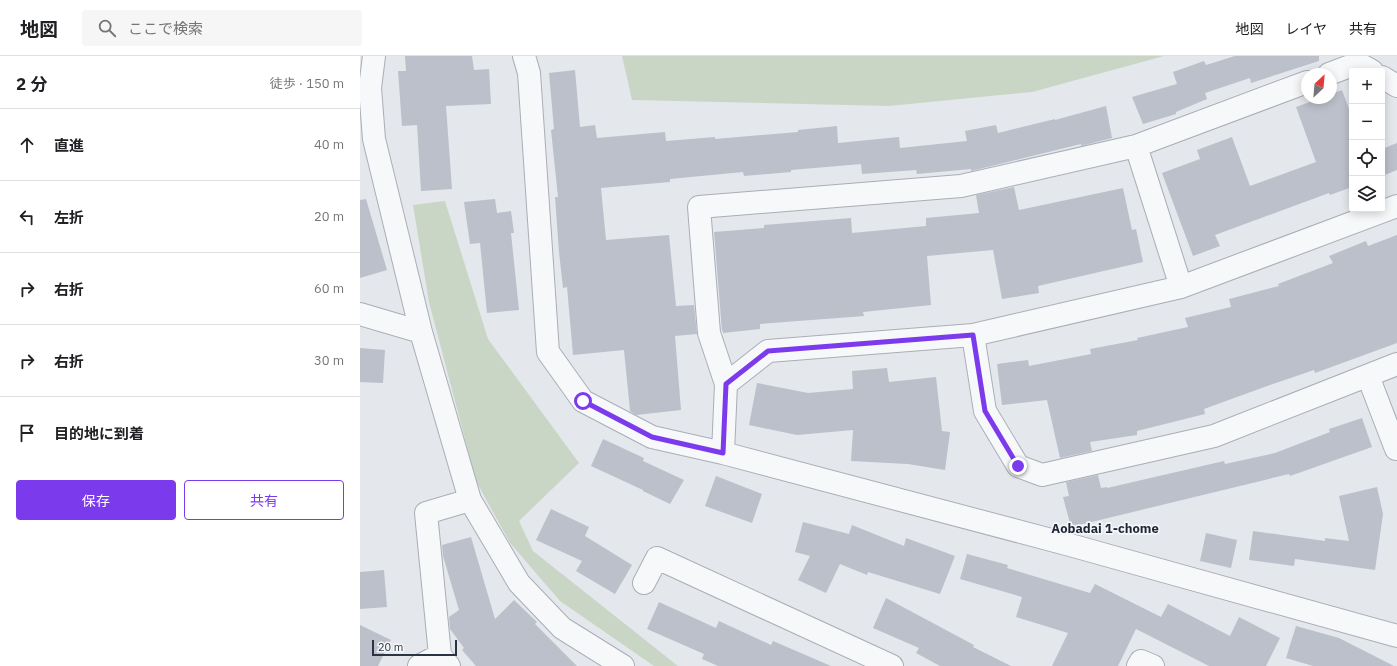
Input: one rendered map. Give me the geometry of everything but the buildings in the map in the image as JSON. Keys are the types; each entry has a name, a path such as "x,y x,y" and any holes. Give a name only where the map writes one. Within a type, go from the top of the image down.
{"street":[{"path":"374,56 370,88 374,139 421,332 470,500 519,583 562,628 623,666"},
{"path":"524,56 529,73 548,352 583,401 652,437 723,453 1070,544 1397,636"},
{"path":"1337,71 1358,63 1367,68"},
{"path":"1385,79 1397,86"},
{"path":"723,453 726,384 709,333 699,207 961,186 1136,146 1301,84"},
{"path":"1136,146 1181,287"},
{"path":"726,384 768,351 973,335 1181,287 1397,206"},
{"path":"360,314 421,332"},
{"path":"973,335 985,411 1018,466 1042,475 1214,436 1397,364"},
{"path":"1368,376 1396,449"},
{"path":"419,666 444,661 426,513 470,500"},
{"path":"644,584 657,558 892,666"},
{"path":"1138,666 1141,661 1153,666"}],"green space":[{"path":"622,56 1164,56 1032,92 889,106 632,100"},
{"path":"445,201 488,339 579,463 519,521 533,551 678,666 654,666 560,601 510,543 476,481 429,302 413,205"}],"district":[{"name":"Aobadai 1-chome","path":"1105,528"}],"route":[{"path":"583,401 652,437 723,453 726,384 768,351 973,335 985,411 1018,466"}]}
